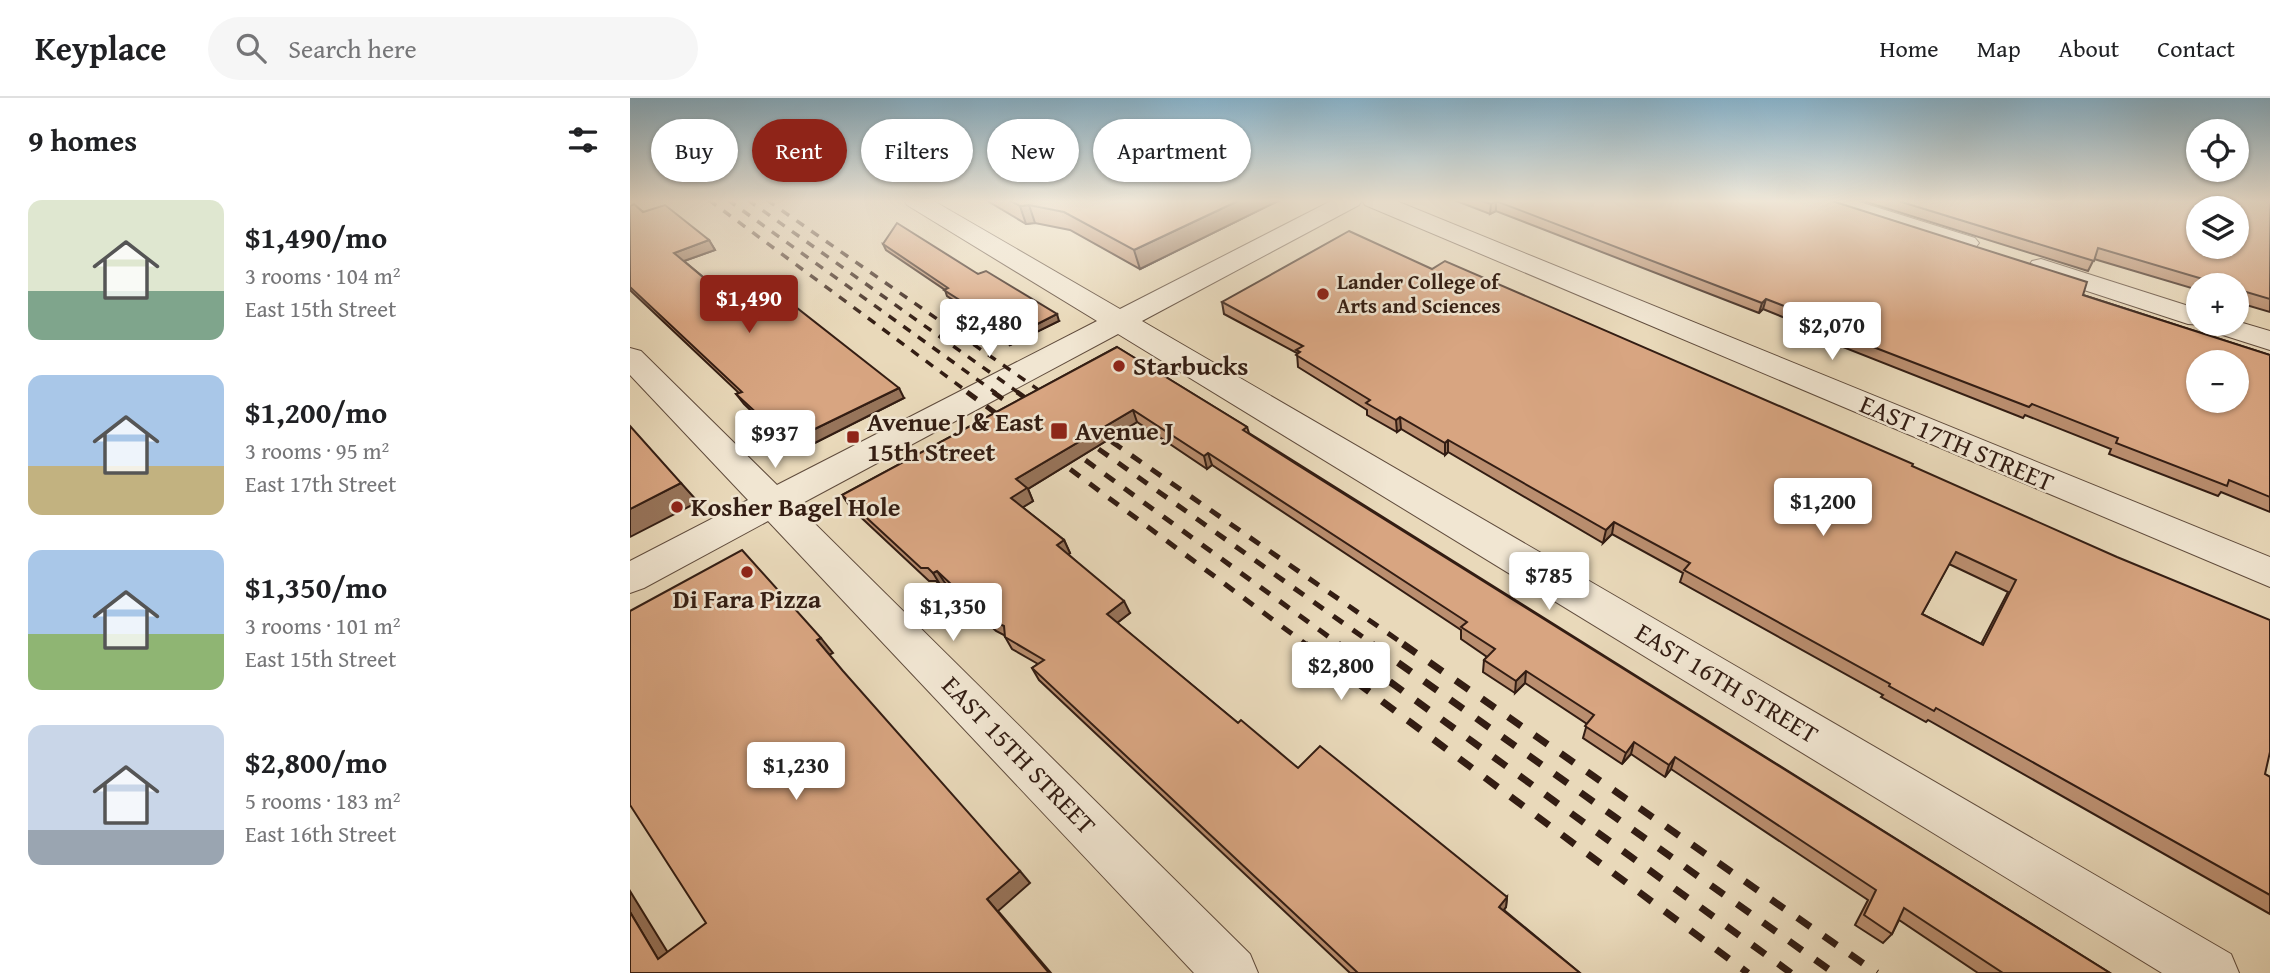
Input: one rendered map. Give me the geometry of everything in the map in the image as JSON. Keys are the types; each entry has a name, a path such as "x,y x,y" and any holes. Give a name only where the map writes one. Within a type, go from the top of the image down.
{"street":[{"name":"EAST 16TH STREET","path":"985,241 2213,973"},
{"path":"630,578 1272,241"},
{"name":"EAST 17TH STREET","path":"1472,241 2270,573"},
{"path":"1959,241 1988,250"},
{"path":"2014,259 2186,314"},
{"path":"2249,334 2270,341"},
{"name":"EAST 15TH STREET","path":"630,357 1231,973"}],"building":[{"path":"630,241 707,241 674,253 745,312 783,297 899,388 788,442 736,394 742,392 630,287"},
{"path":"885,241 925,241 978,274 986,271 1057,314 1008,339 962,309 969,306 944,290 948,288 883,244"},
{"path":"1117,241 1153,241 1134,250"},
{"path":"1331,241 1370,241 1432,269 1445,261 1913,464 1912,466 2117,557 2270,620 2270,752 2265,774 2270,777 2270,895 1684,570 1690,563 1614,522 1606,530 1448,440 1445,443 1400,417 1396,420 1366,403 1370,400 1296,355 1300,352 1296,350 1303,346 1222,302","holes":["1956,552 2016,580 1983,645 1922,614"]},
{"path":"1600,241 1957,241 2087,282 2083,295 2186,328 2186,336 2211,336 2270,355 2270,497 2229,480 2227,486 2116,443 2118,438 2032,404 2029,407 1824,328 1828,323 1766,299 1762,303"},
{"path":"2028,241 2186,241 2186,259 2249,259 2249,241 2270,241 2270,299 2249,293 2249,273 2186,274 2098,248 2094,261"},
{"path":"1117,347 1247,427 1243,430 1296,464 2110,973 2003,973 1904,908 1892,934 1864,915 1876,890 1675,757 1669,765 1634,742 1626,753 1585,726 1594,715 1526,671 1516,681 1484,660 1495,649 1461,627 1467,622 1208,453 1204,456 1133,410 1016,479 1027,488 1011,498 1064,540 1057,545 1124,601 1107,614 1238,723 1241,720 1298,768 1320,746 1507,897 1499,907 1580,973 1358,973 1032,668 1044,660 1005,637 1004,626 988,619 937,571 933,573 928,568 921,568 842,495"},
{"path":"630,426 681,483 630,509"},
{"path":"742,550 821,638 817,640 843,671 1020,871 987,899 1049,973 630,973 630,912 658,959 706,923 630,805 630,611"}],"railway":[{"path":"764,241 969,393"},
{"path":"785,241 996,393"},
{"path":"805,241 1019,393"},
{"path":"825,241 1043,393"},
{"path":"967,392 1009,423"},
{"path":"993,392 1027,416"},
{"path":"1017,392 1038,407"},
{"path":"1040,392 1055,402"},
{"path":"1092,428 1405,645"},
{"path":"1079,435 1374,645"},
{"path":"1066,446 1340,645"},
{"path":"1051,455 1307,645"},
{"path":"1305,644 1748,973"},
{"path":"1338,644 1791,973"},
{"path":"1372,644 1834,973"},
{"path":"1403,644 1877,973"}],"place":[{"name":"Lander College of Arts and Sciences","path":"1323,294"},
{"name":"Starbucks","path":"1119,366"},
{"name":"Avenue J","path":"1059,431"},
{"name":"Avenue J & East 15th Street","path":"853,437"},
{"name":"Kosher Bagel Hole","path":"677,507"},
{"name":"Di Fara Pizza","path":"747,572"}]}
